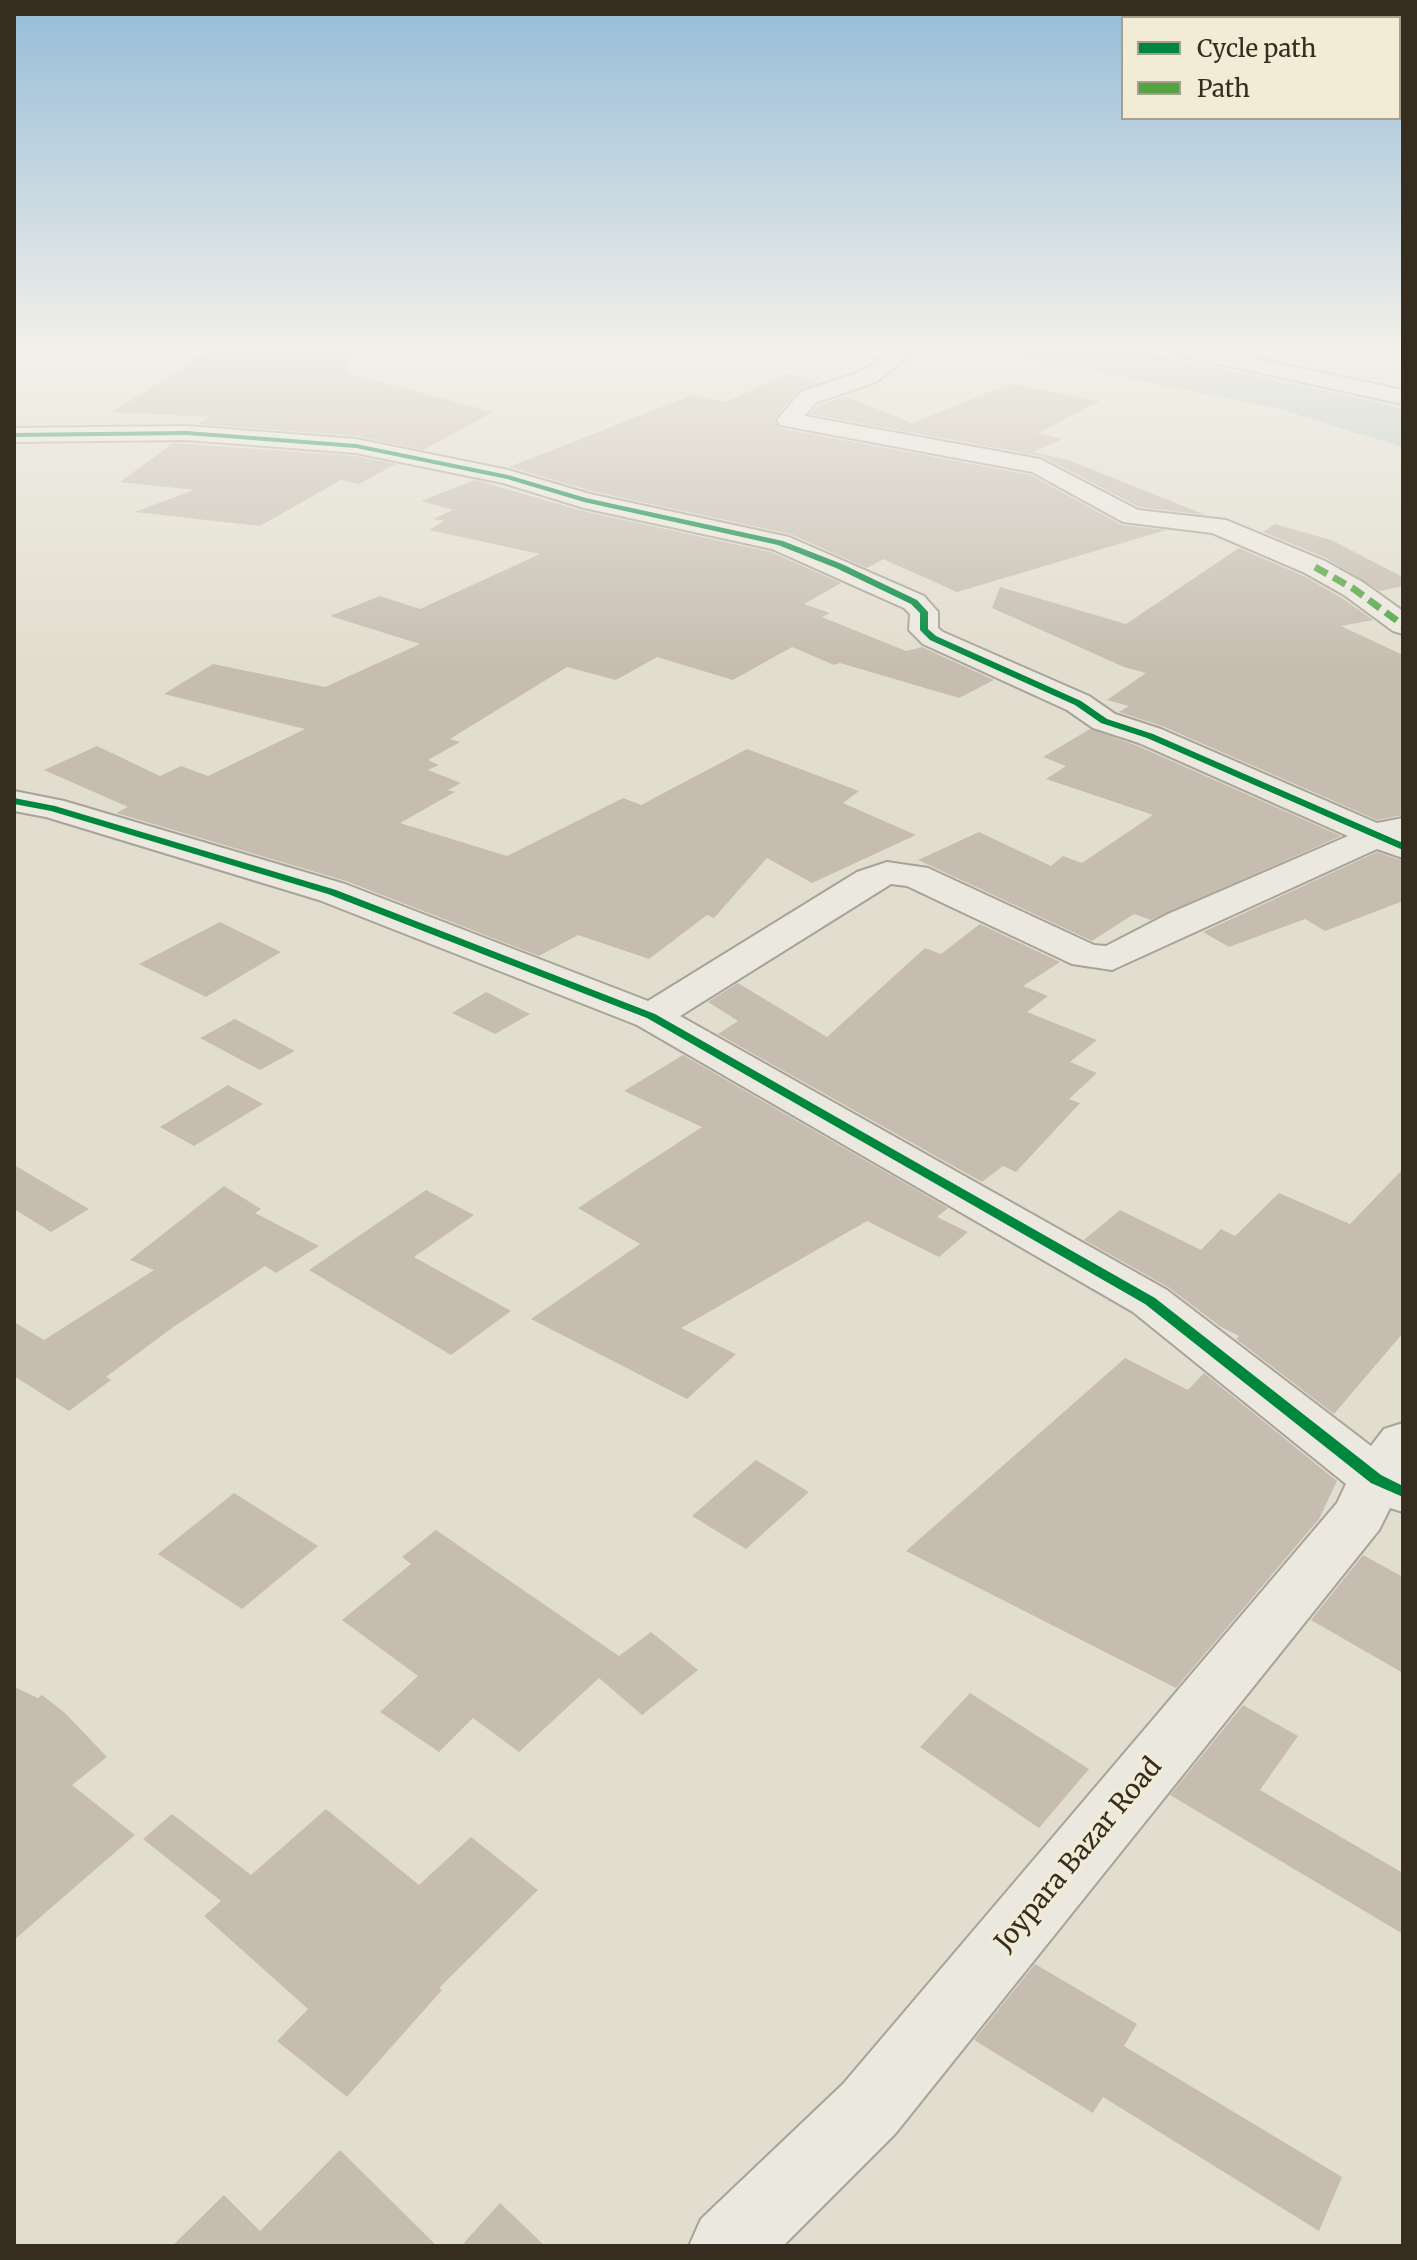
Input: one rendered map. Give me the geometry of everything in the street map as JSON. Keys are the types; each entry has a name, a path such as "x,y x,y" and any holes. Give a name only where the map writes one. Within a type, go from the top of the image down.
{"street":[{"path":"402,455 508,477 584,500 780,543 839,566 914,602 924,612 924,630 933,638 1078,703 1104,721 1150,736 1395,836"},
{"path":"993,455 1031,462 1132,517 1217,526 1315,567 1354,589 1403,625"},
{"path":"14,801 52,808 332,892 651,1016 1150,1301 1394,1471"},
{"path":"651,1016 870,880 887,873 915,876 1086,956 1112,958 1181,922 1395,836"},
{"name":"Joypara Bazar Road","path":"728,2246 869,2109 1394,1471"}],"building":[{"path":"156,455 348,455 396,464 359,484 341,480 260,526 135,512 194,490 120,482"},
{"path":"538,455 926,455 1031,475 1122,525 1166,530 957,592 883,559 867,568 790,534 591,491 509,467"},
{"path":"1038,455 1068,460 1206,515 1139,507"},
{"path":"475,480 583,511 771,552 841,583 804,604 830,613 822,617 906,651 922,647 994,680 959,698 840,663 834,665 792,647 733,680 657,657 616,680 567,667 450,739 460,742 428,760 439,765 428,770 461,783 448,790 455,792 400,823 507,856 623,798 641,805 747,749 859,791 843,803 916,835 812,883 767,858 714,918 707,915 649,959 578,935 539,956 346,881 116,813 128,807 44,770 97,746 160,776 181,766 208,776 305,729 164,694 213,664 325,687 420,644 330,616 380,596 420,609 540,554 429,530 444,521 433,519 453,510 421,501"},
{"path":"1275,524 1331,540 1403,577 1403,586 1380,591 1326,558 1263,532"},
{"path":"1239,548 1304,576 1342,598 1373,620 1341,626 1403,655 1403,815 1377,820 1162,726 1119,712 1129,706 1107,700 1146,673 1124,667 992,608 1000,587 1126,624"},
{"path":"1090,729 1138,746 1341,836 1151,920 1134,914 1092,941 918,860 979,832 1051,866 1063,856 1082,863 1153,815 1046,779 1066,766 1043,757"},
{"path":"1377,852 1403,861 1403,901 1325,931 1305,919 1229,947 1203,932"},
{"path":"220,922 281,952 206,997 139,964"},
{"path":"980,924 1060,962 1023,986 1048,996 1027,1012 1097,1040 1070,1062 1097,1073 1069,1099 1080,1103 1016,1172 1003,1166 982,1182 718,1034 738,1021 708,1002 738,983 827,1037 925,948 941,954"},
{"path":"486,992 530,1014 495,1034 452,1013"},
{"path":"235,1019 295,1051 260,1070 200,1038"},
{"path":"683,1055 948,1208 937,1217 968,1232 939,1257 867,1221 681,1328 736,1354 687,1399 531,1319 640,1244 578,1208 702,1127 624,1091"},
{"path":"228,1085 263,1104 194,1146 160,1127"},
{"path":"14,1165 89,1209 51,1232 14,1209"},
{"path":"1403,1169 1403,1333 1334,1414 1236,1339 1239,1336 1221,1327 1168,1287 1084,1240 1120,1210 1201,1250 1221,1229 1235,1236 1279,1193 1350,1224"},
{"path":"224,1186 261,1209 255,1213 319,1246 276,1273 265,1266 172,1328 106,1377 111,1380 69,1411 14,1376 14,1322 44,1340 154,1270 130,1260"},
{"path":"426,1190 474,1215 414,1257 511,1311 451,1355 309,1270"},
{"path":"1125,1358 1188,1390 1204,1373 1337,1481 1319,1519 1176,1688 906,1551"},
{"path":"756,1460 809,1492 746,1549 692,1516"},
{"path":"234,1493 318,1546 242,1609 158,1554"},
{"path":"436,1530 619,1656 651,1632 698,1670 642,1715 599,1678 519,1752 473,1718 439,1752 380,1712 418,1676 342,1620 411,1564 402,1557"},
{"path":"1363,1555 1403,1577 1403,1673 1311,1620"},
{"path":"14,1687 38,1698 42,1695 65,1713 107,1757 72,1785 135,1835 14,1940"},
{"path":"970,1693 1089,1769 1039,1828 920,1747"},
{"path":"1243,1705 1298,1736 1260,1790 1403,1873 1403,1934 1170,1795"},
{"path":"326,1809 419,1885 471,1837 538,1890 439,1988 442,1990 347,2097 277,2041 308,2009 204,1916 221,1901 143,1839 172,1814 251,1875"},
{"path":"1035,1964 1137,2024 1124,2046 1342,2177 1319,2231 1103,2097 1093,2113 974,2040"},
{"path":"340,2150 437,2246 172,2246 224,2195 260,2231"},
{"path":"500,2203 545,2246 461,2246"}],"marked path":[{"path":"1315,567 1354,589 1403,625"}],"cycle path":[{"path":"402,455 508,477 584,500 780,543 839,566 914,602 924,612 924,630 933,638 1078,703 1104,721 1150,736 1403,847"},
{"path":"14,801 52,808 332,892 651,1016 1150,1301 1376,1479 1403,1492"}]}
